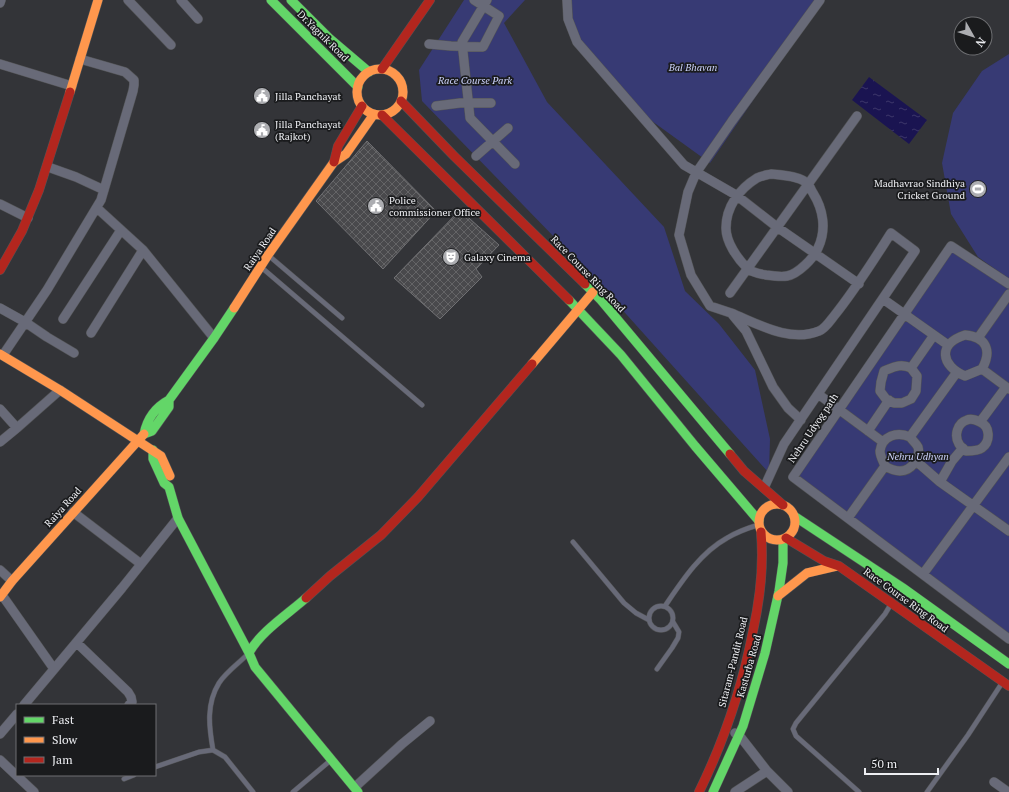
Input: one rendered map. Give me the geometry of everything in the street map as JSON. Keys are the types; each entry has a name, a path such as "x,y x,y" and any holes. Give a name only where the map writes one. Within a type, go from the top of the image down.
{"main road":[{"path":"0,270 13,250 28,218 48,167 98,0"},
{"name":"Dr.Yagnik Road","path":"272,0 358,87"},
{"path":"291,0 346,55 370,72"},
{"path":"382,69 430,0"},
{"path":"378,114 394,111 401,101 403,94 401,81 393,73 382,69 370,72 364,76 358,87 358,94 362,106 367,110 378,114 445,176 579,310 644,383 759,526 766,537 772,540 785,539 794,527 794,516 791,511 783,505 775,504 768,506 762,511 759,526"},
{"name":"Race Course Ring Road","path":"401,101 454,156 592,292 602,300 744,471 783,505"},
{"path":"334,162 338,146 362,106"},
{"name":"Raiya Road","path":"1,596 12,580 141,437 152,431 169,407 169,400 214,338 268,255 334,162 346,154 378,114"},
{"path":"249,653 254,644 263,635 330,576 386,530 418,497 579,310 592,292"},
{"path":"2,355 141,437 153,450 153,458 164,483 169,487 178,518 255,667 356,790"},
{"name":"Race Course Ring Road","path":"794,516 915,596 1009,664"},
{"name":"Sitaram-Pandit Road","path":"699,792 728,729 743,674 760,592 762,547 759,526"},
{"name":"Race Course Ring Road","path":"785,539 824,561 839,566 1006,684"},
{"name":"Kasturba Road","path":"713,792 743,726 765,653 778,596 785,539"},
{"path":"778,596 793,583 807,574 839,566"}],"street":[{"path":"128,0 171,44"},
{"path":"181,0 198,18"},
{"path":"429,44 483,47 499,16 484,3 474,0"},
{"path":"567,0 568,19 577,42 684,165 696,174 736,196 777,227 859,284"},
{"path":"764,488 784,444 915,251 891,233 859,284 837,312 820,331 807,334 791,334 762,327 710,306 691,275 679,235 688,192 696,174 732,121 820,0"},
{"path":"484,3 462,42 470,118 515,164"},
{"path":"2,355 51,283 101,200 133,91 134,80 125,72 80,58"},
{"path":"0,64 72,86"},
{"path":"436,106 491,103"},
{"path":"730,294 857,116"},
{"path":"476,156 508,128"},
{"path":"48,167 76,177 104,190"},
{"path":"771,174 787,175 808,184 817,199 823,222 820,245 816,253 797,271 788,276 760,274 747,269 735,253 729,241 726,228 730,209 736,196 758,178 771,174"},
{"path":"0,204 28,218"},
{"path":"97,208 143,250 214,338"},
{"path":"63,319 121,230"},
{"name":"Nehru Udyog path","path":"1009,284 951,246 793,477 1009,639"},
{"path":"90,333 143,250"},
{"path":"978,338 1009,294"},
{"path":"883,299 948,345"},
{"path":"0,308 74,353"},
{"path":"731,314 746,331 773,387 788,408 801,420"},
{"path":"911,368 934,335"},
{"path":"965,335 978,338 983,342 986,348 986,362 982,370 965,376 957,372 948,364 945,354 948,345 955,338 965,335"},
{"path":"898,365 906,365 911,368 917,376 916,391 911,399 902,403 894,403 880,392 880,382 884,371 898,365"},
{"path":"980,422 1007,388 982,370"},
{"path":"910,437 957,372"},
{"path":"0,442 60,390"},
{"path":"818,394 883,442"},
{"path":"868,431 889,400"},
{"path":"0,409 17,428"},
{"path":"974,419 980,422 984,424 987,429 988,435 986,442 981,448 974,451 966,451 959,444 956,436 958,426 967,420 974,419"},
{"path":"896,434 904,434 910,437 918,447 918,454 916,461 909,470 892,470 885,466 880,452 883,442 888,437 896,434"},
{"path":"940,482 952,461 963,448"},
{"path":"923,574 1009,457"},
{"path":"916,461 940,482 1009,531"},
{"path":"848,518 885,466"},
{"path":"73,512 141,564"},
{"path":"25,704 77,643 178,518"},
{"path":"0,570 12,580"},
{"path":"1,596 54,669"},
{"path":"77,643 128,692 132,702 130,704"},
{"path":"0,734 16,715"},
{"path":"356,790 402,744 430,721"},
{"path":"728,729 739,735 767,771 788,792"},
{"path":"0,760 16,775"},
{"path":"735,792 767,771"},
{"path":"17,776 34,792"},
{"path":"994,782 1008,792"}],"lane":[{"path":"268,255 342,318"},
{"path":"261,267 422,405"},
{"path":"665,606 686,576 716,545 727,538 759,526"},
{"path":"573,542 624,603 642,617 649,620"},
{"path":"859,792 796,736 793,729 796,723 885,614 892,603"},
{"path":"657,668 678,638 679,632 673,622 674,618 671,610 660,605 653,608 650,612 649,620 653,627 660,630 668,628 673,622"},
{"path":"213,750 208,714 212,698 219,682 249,653"},
{"path":"927,792 1006,684"},
{"path":"156,767 199,752 213,750 226,757 254,792"},
{"path":"293,792 331,760"},
{"path":"124,779 132,776"}],"green space":[{"name":"Race Course Park","path":"464,0 525,0 504,23 547,102 664,227 685,291 719,324 755,370 770,439 769,473 591,275 422,101 419,70"},
{"name":"Bal Bhavan","path":"572,0 822,0 710,163 638,111 593,61 568,19"},
{"name":"Madhavrao Sindhiya Cricket Ground","path":"1009,54 1009,279 978,257 951,214 942,163 953,113 982,71"},
{"name":"Nehru Udhyan","path":"951,246 1009,284 1009,639 793,477"}],"water":[{"path":"869,77 927,120 909,144 852,100"}],"building":[{"name":"Police commissioner Office","path":"367,141 436,211 383,269 316,201"},
{"name":"Galaxy Cinema","path":"460,210 499,245 476,269 482,277 440,319 394,278"}],"traffic: fast":[{"path":"271,0 358,87"},
{"path":"291,0 329,38 369,72"},
{"path":"585,284 601,300 730,454"},
{"path":"569,300 621,355 695,446 759,521"},
{"path":"169,400 169,407 152,431 144,434 150,418 160,406 169,400 234,308"},
{"path":"153,450 153,459 164,483 169,487 178,518 249,653"},
{"path":"794,516 903,588 1009,664"},
{"path":"713,792 743,726 765,653 779,591 783,563 783,540"},
{"path":"306,598 267,631 249,653 255,667 358,792"}],"traffic: slow":[{"path":"70,92 98,0"},
{"path":"380,69 393,73 399,79 403,92 399,105 393,111 380,115 367,111 361,105 357,92 361,79 367,73 380,69"},
{"path":"234,308 268,255 334,162 346,154 374,114"},
{"path":"532,364 593,292"},
{"path":"0,354 60,390 161,456 170,476"},
{"path":"0,597 12,581 144,434"},
{"path":"781,504 790,509 794,515 795,522 794,529 790,535 781,540 773,540 764,535 760,529 759,518 764,509 770,505 781,504"},
{"path":"778,596 807,573 837,566"}],"traffic: jam":[{"path":"382,69 430,0"},
{"path":"0,270 22,231 39,190 70,92"},
{"path":"401,101 454,156 585,284"},
{"path":"334,162 338,146 362,106"},
{"path":"382,115 569,300"},
{"path":"306,598 330,576 381,535 418,497 532,364"},
{"path":"730,454 744,471 783,505"},
{"path":"699,792 724,734 738,694 749,652 758,607 761,582 761,532"},
{"path":"786,538 824,561 839,566 1009,686"}],"place":[{"name":"Jilla Panchayat","path":"262,96"},
{"name":"Jilla Panchayat (Rajkot)","path":"262,130"},
{"name":"Madhavrao Sindhiya Cricket Ground","path":"978,189"},
{"name":"Police commissioner Office","path":"376,206"},
{"name":"Galaxy Cinema","path":"451,257"}]}
